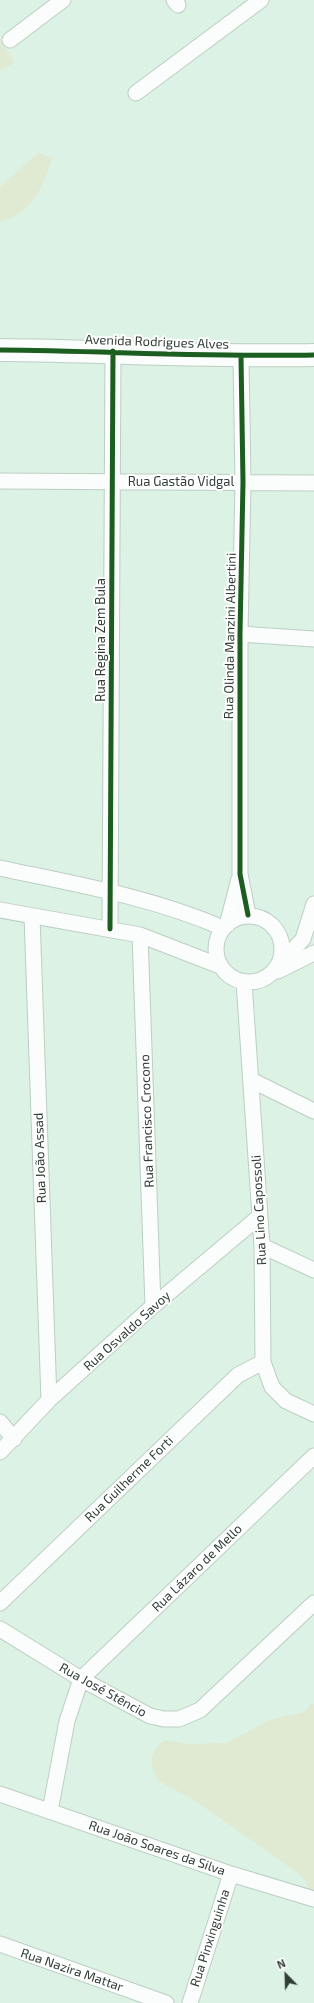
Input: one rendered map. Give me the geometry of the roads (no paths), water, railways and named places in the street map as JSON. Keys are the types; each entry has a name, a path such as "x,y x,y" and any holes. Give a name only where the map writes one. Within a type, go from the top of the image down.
{"main road":[{"name":"Avenida Rodrigues Alves","path":"0,350 113,351 241,356 314,356"}],"street":[{"path":"10,40 63,0"},
{"path":"136,93 261,0"},
{"name":"Rua Regina Zem Bula","path":"110,929 113,351"},
{"name":"Rua Olinda Manzini Albertini","path":"241,356 243,482 240,634 240,874 248,915"},
{"name":"Rua Gastão Vidgal","path":"0,481 314,483"},
{"path":"240,634 314,639"},
{"path":"0,868 110,891 197,916 225,926"},
{"name":"Rua Olinda Manzini Albertini","path":"225,926 240,874"},
{"path":"308,943 275,927 263,918 248,915 234,919 225,926 217,940 216,953 220,966 230,977 244,982 257,981 273,971 308,943 314,904"},
{"path":"0,910 140,935 220,966"},
{"name":"Rua João Assad","path":"32,916 49,1400"},
{"path":"273,971 282,955 282,940 275,927"},
{"name":"Rua Francisco Crocono","path":"140,935 153,1306"},
{"path":"273,971 314,953"},
{"name":"Rua Lino Capossoli","path":"244,982 262,1246 263,1362 272,1387 286,1401 314,1414"},
{"path":"251,1080 314,1110"},
{"name":"Rua Osvaldo Savoy","path":"0,1452 14,1439 49,1400 153,1306 260,1216"},
{"path":"262,1246 314,1270"},
{"name":"Rua Guilherme Forti","path":"0,1603 238,1375 263,1362"},
{"path":"0,1422 14,1439"},
{"name":"Rua Lázaro de Mello","path":"81,1679 314,1456"},
{"name":"Rua José Stêncio","path":"0,1629 81,1679 150,1716 164,1719 179,1719 200,1710 312,1608"},
{"path":"50,1811 67,1721 81,1679"},
{"name":"Rua João Soares da Silva","path":"0,1794 231,1874 314,1899"},
{"name":"Rua Pinxinguinha","path":"190,2003 231,1874"},
{"name":"Rua Nazira Mattar","path":"0,1944 166,2003"}]}
